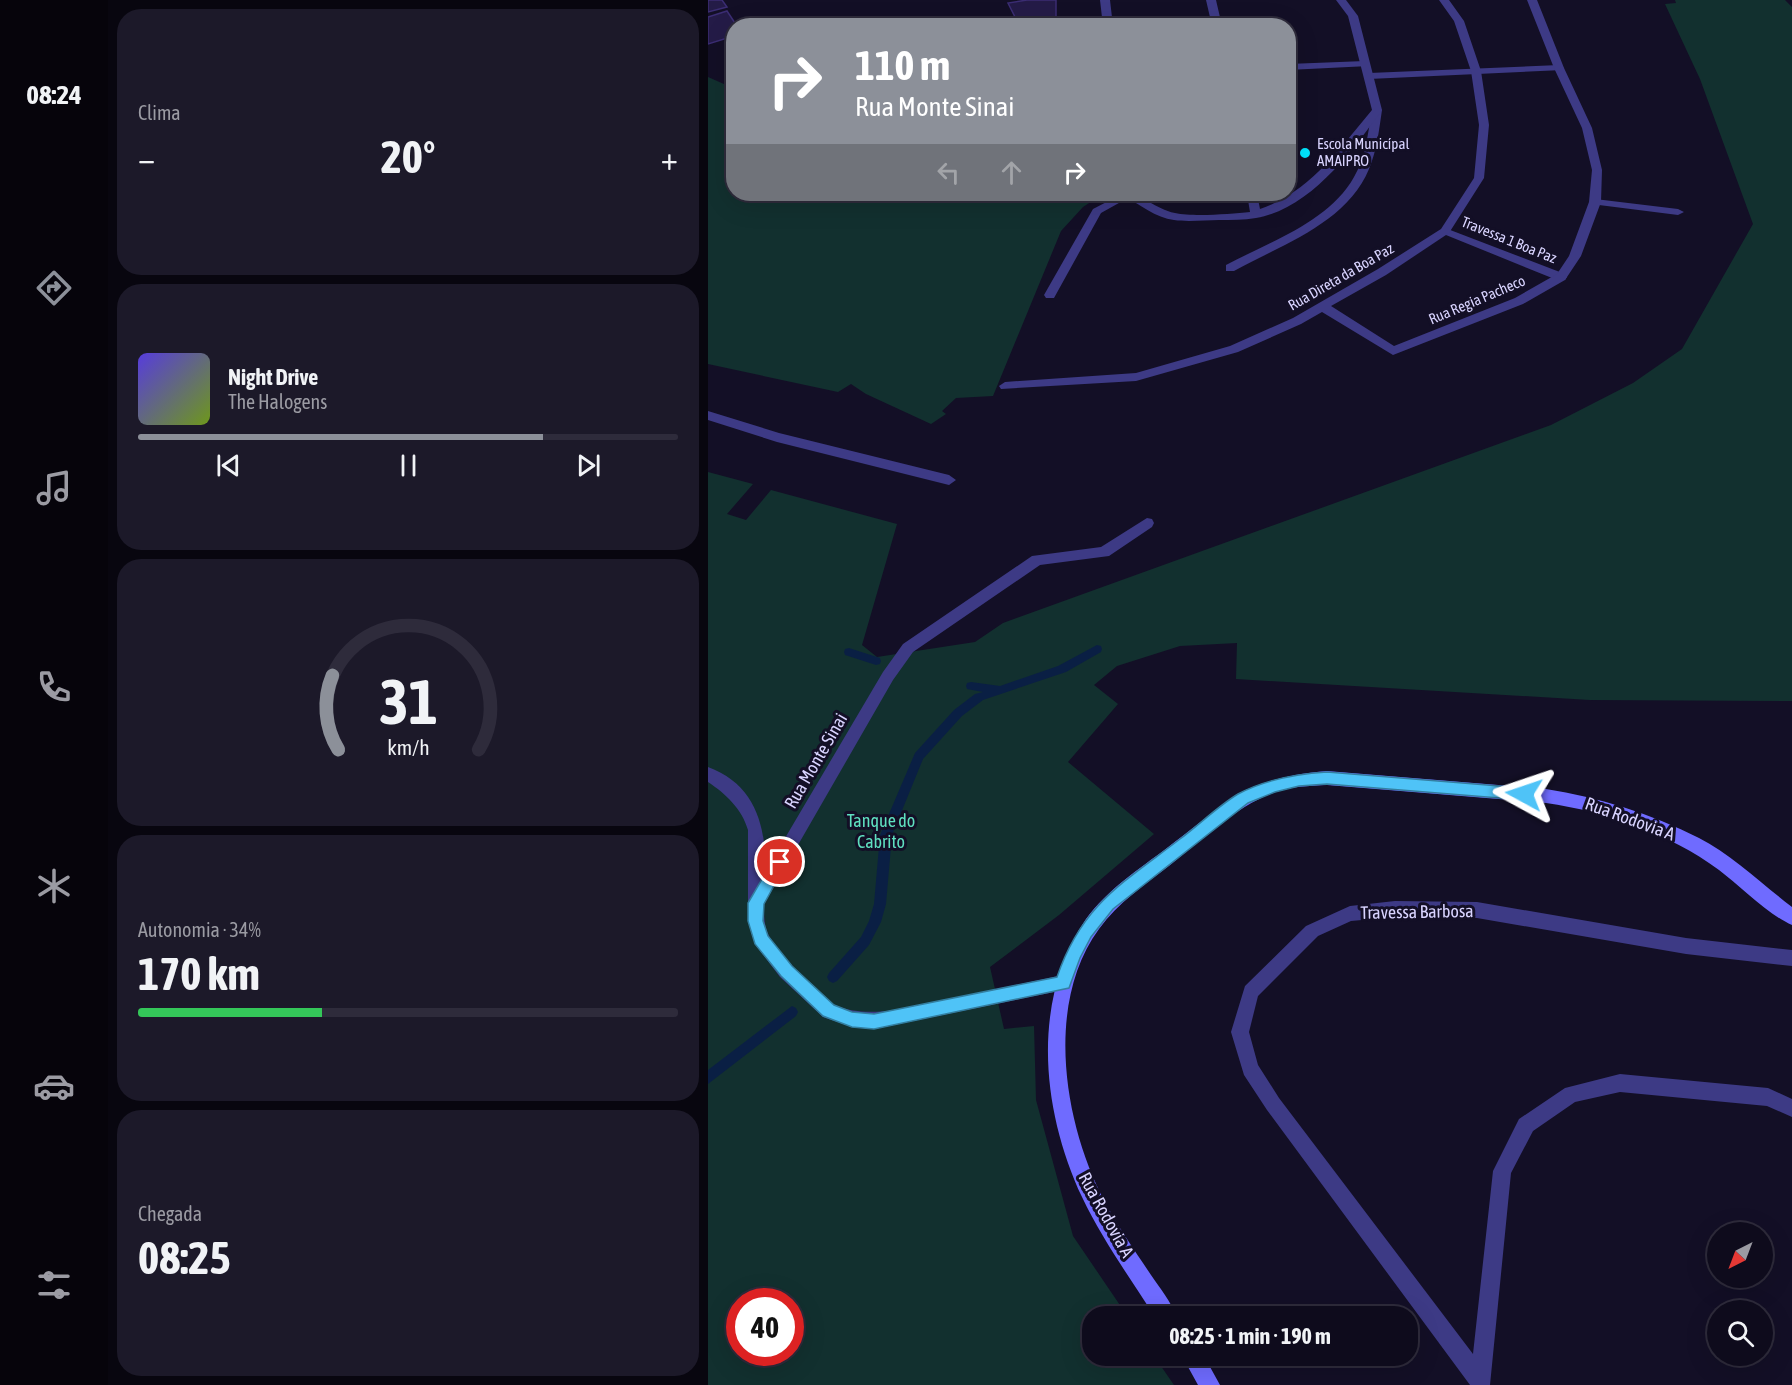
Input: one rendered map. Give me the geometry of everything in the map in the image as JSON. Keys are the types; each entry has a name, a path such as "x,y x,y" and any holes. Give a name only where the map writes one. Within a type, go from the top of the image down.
{"street":[{"path":"1105,0 1107,18"},
{"path":"1211,0 1215,18"},
{"path":"1230,268 1309,225 1339,203 1360,178 1370,153 1377,110 1353,16 1341,0"},
{"name":"Rua Direta da Boa Paz","path":"1005,386 1145,375 1234,349 1297,321 1382,272 1445,231 1479,178 1484,125 1476,71 1459,21 1444,0"},
{"name":"Rua Regia Pacheco","path":"1322,306 1393,351 1519,301 1561,277 1575,256 1595,202 1597,170 1587,128 1559,68 1532,0"},
{"path":"1296,67 1365,64"},
{"path":"1369,76 1559,68"},
{"path":"1296,196 1320,178 1377,110"},
{"path":"1050,296 1097,211 1116,201"},
{"path":"1141,201 1174,217 1256,215 1290,201"},
{"path":"1253,201 1256,215"},
{"path":"1595,202 1678,212"},
{"name":"Travessa 1 Boa Paz","path":"1445,231 1561,277"},
{"path":"708,415 777,436 949,480"},
{"name":"Rua Monte Sinai","path":"756,903 888,676 908,648 1037,560 1104,552 1147,523"},
{"path":"708,774 722,782 746,807 756,830 756,921 761,939 772,955 829,1011 852,1019 874,1022 1063,983"},
{"name":"Rua Rodovia A","path":"1160,1306 1098,1207 1081,1171 1072,1142 1061,1097 1056,1062 1063,983 1073,955 1099,912 1243,799 1272,786 1299,780 1327,778 1546,796 1592,804 1651,824 1695,844 1792,917"},
{"name":"Travessa Barbosa","path":"1480,1383 1273,1104 1250,1069 1240,1032 1251,992 1312,931 1350,914 1395,909 1477,910 1686,945 1792,958"},
{"path":"1480,1383 1502,1171 1526,1125 1571,1094 1620,1083 1768,1097 1792,1108"},
{"path":"1198,1366 1210,1385"}],"green space":[{"name":"Tanque do Cabrito","path":"1675,0 1785,0 1792,7 1792,701 1590,700 1236,679 1237,643 1180,646 1117,666 1094,685 1118,704 1068,762 1154,834 1059,915 990,967 1004,1029 1034,1026 1036,1100 1073,1236 1121,1306 1082,1306 1082,1366 1161,1366 1174,1385 708,1385 708,472 753,484 727,514 746,520 771,490 897,524 862,645 877,657 975,642 1003,623 1551,425 1633,383 1682,349 1753,224 1700,79 1665,4 1676,3"},
{"path":"708,77 726,85 726,201 1092,201 1083,207 1061,231 993,396 956,398 942,411 946,414 931,424 866,394 851,384 838,392 708,364"}],"building":[{"path":"708,0 722,0 727,7 708,12"},
{"path":"1027,0 1056,0 1056,18 1010,18 1015,17 1008,3"},
{"path":"727,11 732,18 726,18 726,38 708,44 708,17"}],"waterway":[{"path":"833,977 865,941 875,922 880,904 886,835 919,756 958,713 979,697 1062,669 1097,649"},
{"path":"849,652 876,661"},
{"path":"971,686 997,689"},
{"path":"708,1078 792,1012"}],"place":[{"name":"Escola Municípal AMAIPRO","path":"1305,153"}],"route":[{"path":"780,862 756,903 756,921 761,939 786,971 829,1011 852,1019 874,1022 1063,983 1073,955 1099,912 1243,799 1272,786 1299,780 1327,778 1524,794"}]}
